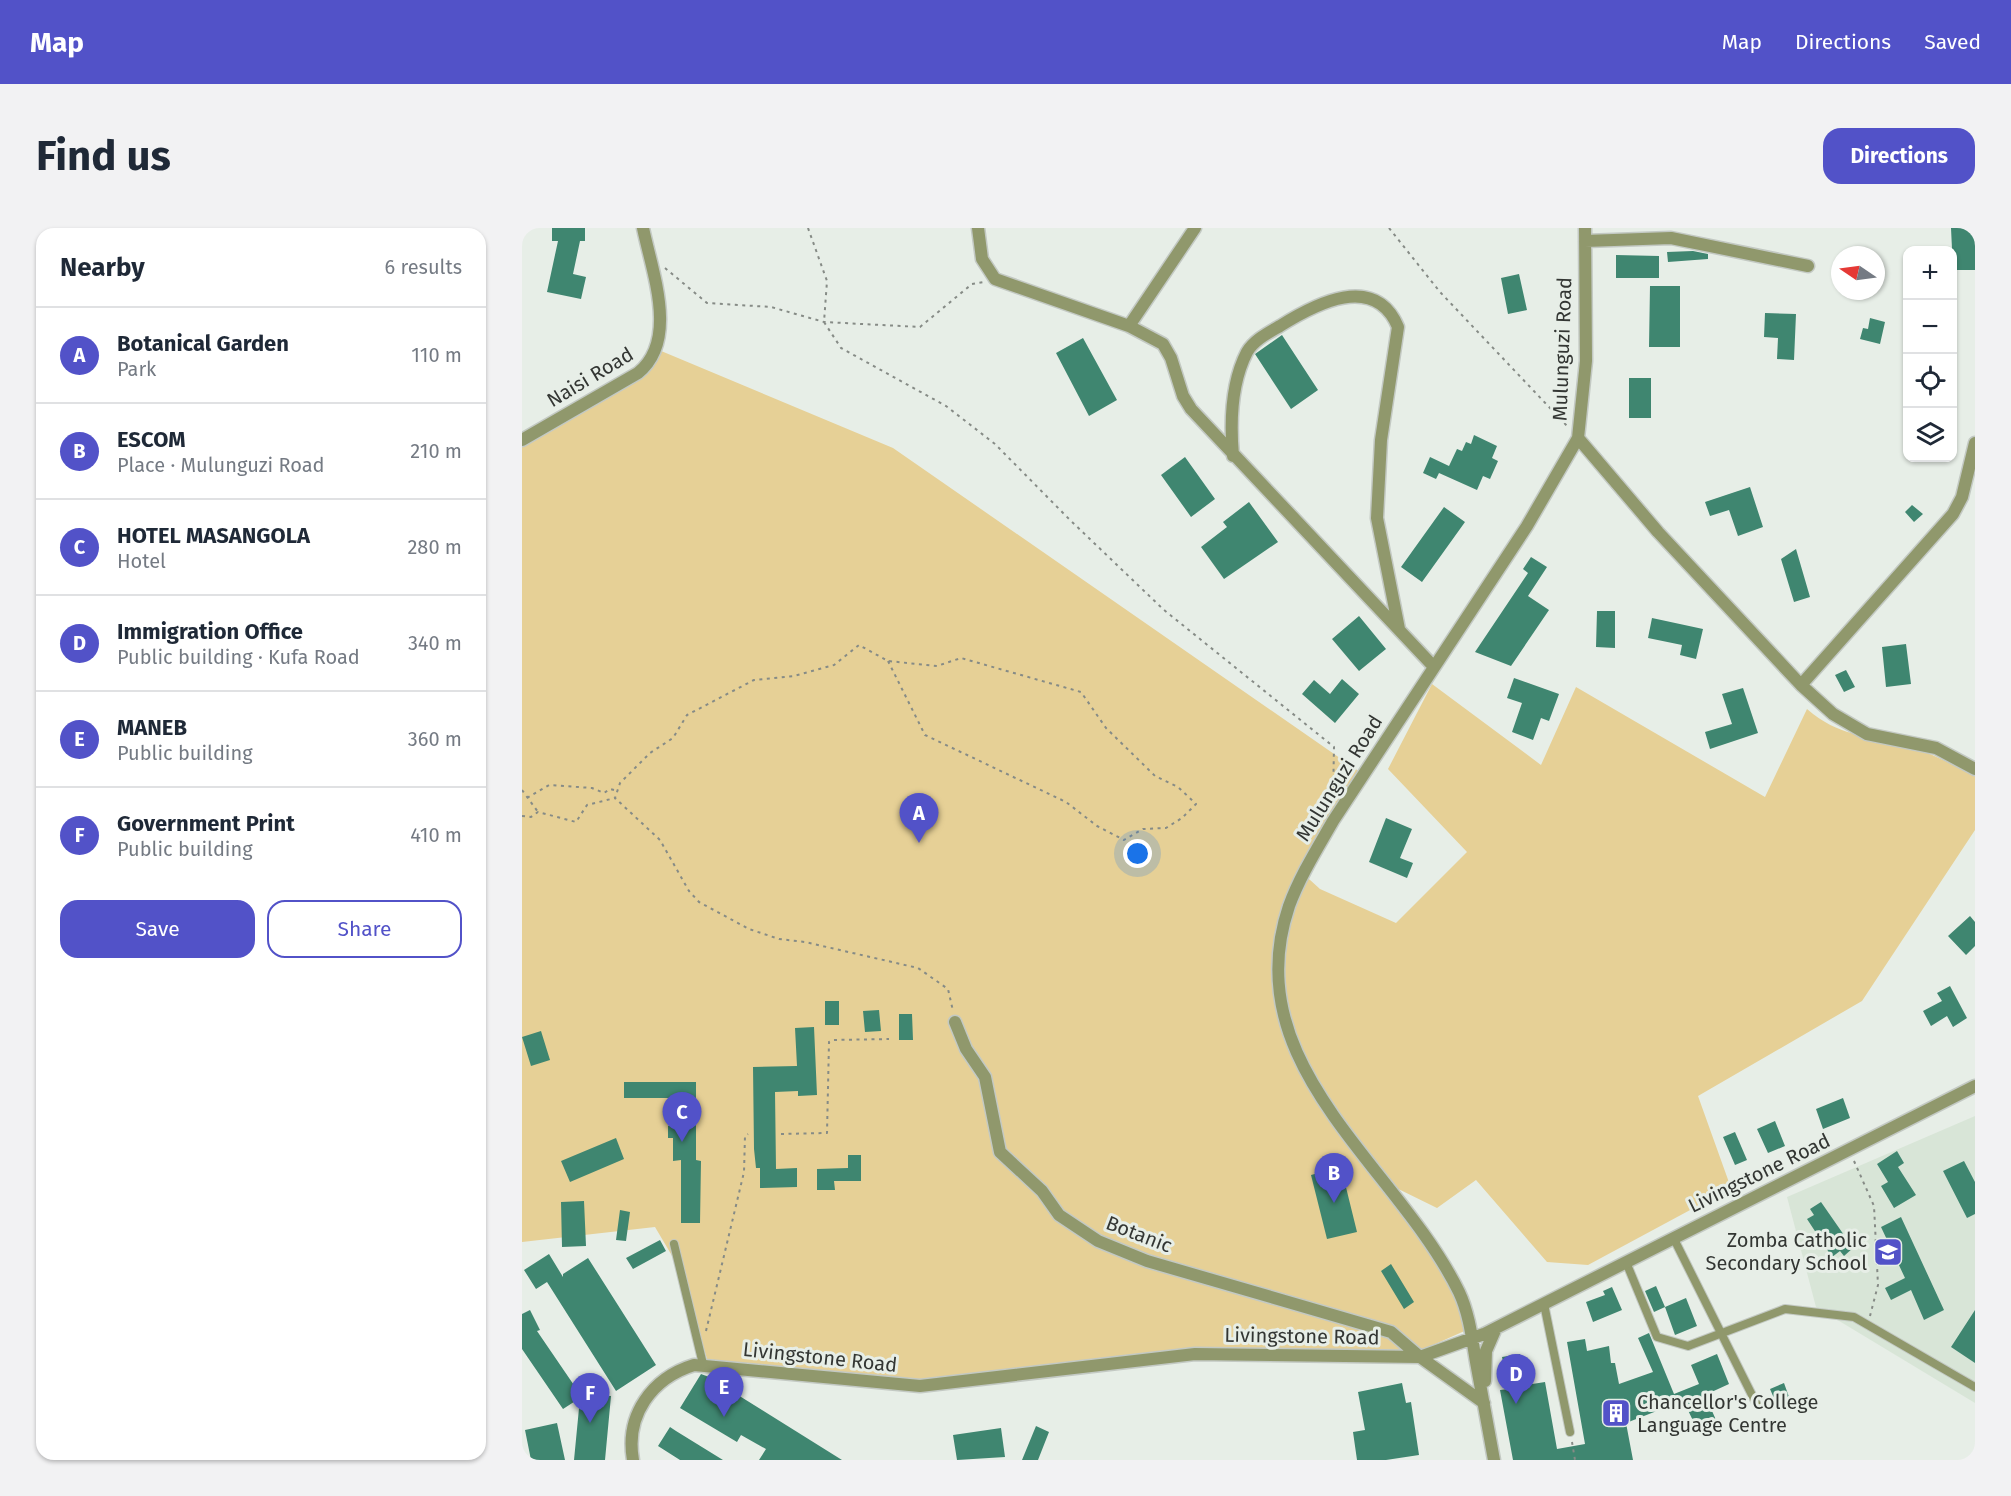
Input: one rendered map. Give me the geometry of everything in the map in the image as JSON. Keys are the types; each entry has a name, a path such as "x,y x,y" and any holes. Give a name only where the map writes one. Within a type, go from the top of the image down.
{"street":[{"name":"Naisi Road","path":"522,440 639,373 656,354 660,342 658,303 643,228"},
{"path":"978,228 982,259 995,279 1129,326 1163,344 1171,358 1187,402 1233,456 1434,667"},
{"path":"1129,326 1195,228"},
{"path":"1585,235 1671,238 1808,266"},
{"name":"Mulunguzi Road","path":"1484,1403 1464,1303 1452,1279 1395,1196 1347,1135 1310,1078 1281,1008 1278,963 1285,921 1304,872 1333,822 1527,526 1578,438 1586,361 1585,235"},
{"path":"1233,456 1231,415 1241,368 1248,351 1256,341 1308,308 1333,298 1354,297 1372,300 1391,311 1398,327 1381,440 1377,518 1400,630"},
{"path":"1578,438 1658,532 1801,685 1833,714 1858,730 1877,737 1936,748 1975,769"},
{"path":"1801,685 1953,514 1962,497 1975,443"},
{"name":"Botanic","path":"955,1022 966,1049 984,1077 1000,1152 1042,1191 1059,1215 1098,1241 1147,1261 1390,1332 1419,1357 1484,1403"},
{"name":"Livingstone Road","path":"633,1460 630,1446 633,1429 648,1392 663,1379 680,1369 703,1364 910,1386 1181,1354 1419,1357 1472,1339 1496,1328 1975,1086"},
{"path":"1494,1460 1484,1403 1486,1351 1496,1328"}],"lane":[{"path":"1672,1238 1756,1405"},
{"path":"675,1244 703,1364"},
{"path":"1626,1262 1657,1337 1688,1346 1785,1309 1854,1317 1975,1387"},
{"path":"1544,1304 1570,1432"}],"path":[{"path":"808,228 827,281 824,322 841,348 945,406 995,444 1164,610 1334,747 1333,822"},
{"path":"1389,228 1440,292 1578,438"},
{"path":"660,259 665,269 707,303 771,307 824,322 920,327 972,284 995,279"},
{"path":"615,798 620,783 650,753 673,738 687,715 754,680 794,676 834,666 859,645 888,661 937,666 961,658 1081,692 1106,728 1155,776 1178,787 1196,804 1182,819 1166,828 1143,829 1124,840 1097,826 1066,802 925,735 888,661"},
{"path":"527,798 549,785 592,788 604,793 610,789 618,790"},
{"path":"522,790 538,812 576,822 587,805 615,798"},
{"path":"615,798 660,840 689,891 699,902 749,929 779,939 805,942 918,968 948,989 955,1022"},
{"path":"522,816 531,816 538,812"},
{"path":"781,1134 827,1133 830,1042 842,1039 889,1039"},
{"path":"706,1331 742,1179 744,1138 748,1134"},
{"path":"1849,1149 1874,1206 1878,1285 1868,1324"},
{"path":"1570,1432 1575,1460"}],"shaded area":[{"path":"654,348 893,448 1360,772 1299,870 1320,889 1396,923 1467,852 1388,769 1432,684 1541,765 1576,687 1765,797 1807,709 1841,730 1912,747 1975,776 1975,830 1862,1001 1698,1096 1731,1188 1588,1265 1547,1262 1476,1180 1437,1208 1376,1178 1456,1290 1469,1329 1397,1361 1194,1351 912,1387 707,1359 681,1271 655,1227 522,1242 522,435 638,372"},
{"name":"Zomba Catholic Secondary School","path":"1975,1116 1975,1403 1816,1307 1787,1197"}],"building":[{"path":"552,228 585,228 585,241 580,241 573,274 586,277 581,299 547,292 558,241 552,241"},
{"path":"1951,228 1975,228 1975,270 1957,270 1957,246 1952,246"},
{"path":"1693,251 1708,254 1708,259 1668,262 1667,252"},
{"path":"1616,255 1659,256 1659,278 1616,278"},
{"path":"1519,274 1527,310 1508,314 1501,278"},
{"path":"1650,286 1680,286 1680,347 1649,347"},
{"path":"1765,313 1796,314 1794,360 1777,359 1778,338 1764,337"},
{"path":"1870,318 1885,322 1880,344 1860,339 1863,328 1868,329"},
{"path":"1282,335 1318,390 1291,409 1255,354"},
{"path":"1083,338 1117,400 1089,416 1056,353"},
{"path":"1629,378 1651,378 1651,418 1629,418"},
{"path":"1474,435 1497,446 1492,458 1498,461 1490,479 1483,476 1477,490 1439,473 1436,479 1423,473 1430,457 1449,466 1457,449 1462,451 1466,442 1471,444"},
{"path":"1185,457 1215,499 1191,517 1161,475"},
{"path":"1750,487 1763,527 1738,536 1729,510 1710,516 1705,502"},
{"path":"1249,502 1278,542 1224,579 1201,547 1227,527 1223,522"},
{"path":"1912,505 1923,514 1914,522 1905,512"},
{"path":"1444,507 1465,522 1422,582 1401,567"},
{"path":"1796,549 1810,597 1794,602 1781,559"},
{"path":"1531,557 1547,567 1528,596 1549,610 1511,666 1475,652 1528,573 1523,569"},
{"path":"1597,611 1615,611 1615,648 1596,647"},
{"path":"1359,616 1386,649 1359,671 1332,639"},
{"path":"1652,618 1703,629 1696,659 1680,655 1682,645 1648,638"},
{"path":"1906,644 1911,684 1886,687 1882,647"},
{"path":"1846,670 1855,687 1844,692 1835,675"},
{"path":"1514,678 1559,694 1549,721 1541,718 1533,740 1512,732 1522,703 1507,698"},
{"path":"1342,679 1359,694 1335,723 1302,694 1314,680 1330,694"},
{"path":"1743,688 1758,733 1710,749 1705,732 1732,724 1722,694"},
{"path":"1386,818 1412,829 1400,858 1413,863 1407,878 1369,862"},
{"path":"1970,916 1975,922 1975,946 1966,955 1948,936"},
{"path":"1950,986 1967,1018 1953,1027 1947,1016 1931,1026 1923,1011 1942,1001 1937,993"},
{"path":"825,1001 839,1001 839,1025 825,1025"},
{"path":"879,1010 881,1031 865,1032 863,1011"},
{"path":"899,1014 912,1014 913,1040 899,1040"},
{"path":"814,1027 817,1095 798,1096 798,1091 775,1092 776,1169 797,1168 797,1187 760,1188 760,1168 756,1168 754,1149 753,1067 797,1066 795,1028"},
{"path":"541,1031 550,1060 531,1066 522,1037"},
{"path":"624,1082 696,1082 696,1160 701,1161 700,1223 681,1223 681,1160 673,1161 673,1138 668,1138 668,1126 673,1126 673,1098 624,1098"},
{"path":"1843,1098 1850,1118 1823,1129 1816,1109"},
{"path":"1775,1121 1785,1146 1768,1153 1757,1129"},
{"path":"1735,1132 1747,1160 1735,1165 1723,1137"},
{"path":"616,1138 624,1159 570,1182 561,1161"},
{"path":"1897,1151 1904,1163 1898,1167 1916,1195 1894,1208 1881,1186 1888,1182 1877,1164"},
{"path":"848,1155 861,1155 861,1181 834,1181 835,1190 817,1190 817,1169 848,1168"},
{"path":"1964,1161 1975,1182 1975,1214 1967,1218 1943,1171"},
{"path":"1341,1167 1357,1232 1327,1239 1311,1175"},
{"path":"584,1201 586,1246 562,1247 561,1202"},
{"path":"1821,1202 1853,1248 1844,1256 1840,1251 1832,1257 1807,1219 1814,1215 1810,1209"},
{"path":"620,1210 630,1212 626,1241 616,1240"},
{"path":"1901,1217 1944,1310 1924,1320 1911,1290 1891,1300 1885,1288 1905,1278 1881,1227"},
{"path":"660,1240 666,1251 633,1269 626,1258"},
{"path":"549,1254 563,1277 563,1274 588,1258 656,1365 616,1391 547,1282 536,1289 524,1270"},
{"path":"1391,1264 1414,1302 1404,1309 1381,1271"},
{"path":"1656,1286 1665,1307 1654,1312 1645,1291"},
{"path":"1612,1287 1622,1310 1593,1322 1586,1302 1605,1295 1603,1291"},
{"path":"1686,1298 1697,1326 1675,1335 1665,1307"},
{"path":"530,1310 540,1330 537,1331 580,1394 611,1396 605,1460 574,1460 580,1398 563,1409 522,1349 522,1314"},
{"path":"1975,1310 1975,1363 1951,1347"},
{"path":"1649,1333 1674,1394 1699,1384 1691,1365 1717,1354 1729,1384 1705,1395 1716,1420 1697,1429 1685,1404 1668,1410 1667,1407 1626,1423 1633,1460 1513,1460 1500,1390 1509,1389 1502,1357 1520,1354 1526,1385 1545,1382 1557,1449 1585,1444 1567,1342 1585,1339 1587,1351 1609,1346 1611,1363 1615,1363 1619,1384 1653,1372 1638,1338"},
{"path":"701,1374 842,1460 759,1460 766,1449 741,1435 737,1442 680,1408"},
{"path":"1402,1383 1406,1403 1411,1402 1419,1455 1386,1460 1357,1460 1353,1432 1365,1430 1358,1392"},
{"path":"1784,1383 1789,1397 1776,1403 1770,1389"},
{"path":"557,1423 565,1460 531,1460 525,1430"},
{"path":"1036,1426 1049,1432 1038,1460 1022,1460"},
{"path":"670,1427 723,1460 680,1460 658,1446"},
{"path":"1001,1428 1005,1457 957,1460 953,1435"}],"place":[{"name":"Botanical Garden","path":"919,843"},
{"name":"HOTEL MASANGOLA","path":"682,1142"},
{"name":"ESCOM","path":"1334,1203"},
{"name":"Zomba Catholic Secondary School","path":"1888,1252"},
{"name":"Immigration Office","path":"1516,1404"},
{"name":"Chancellor's College Language Centre","path":"1616,1413"},
{"name":"MANEB","path":"724,1417"},
{"name":"Government Print","path":"590,1423"}]}
